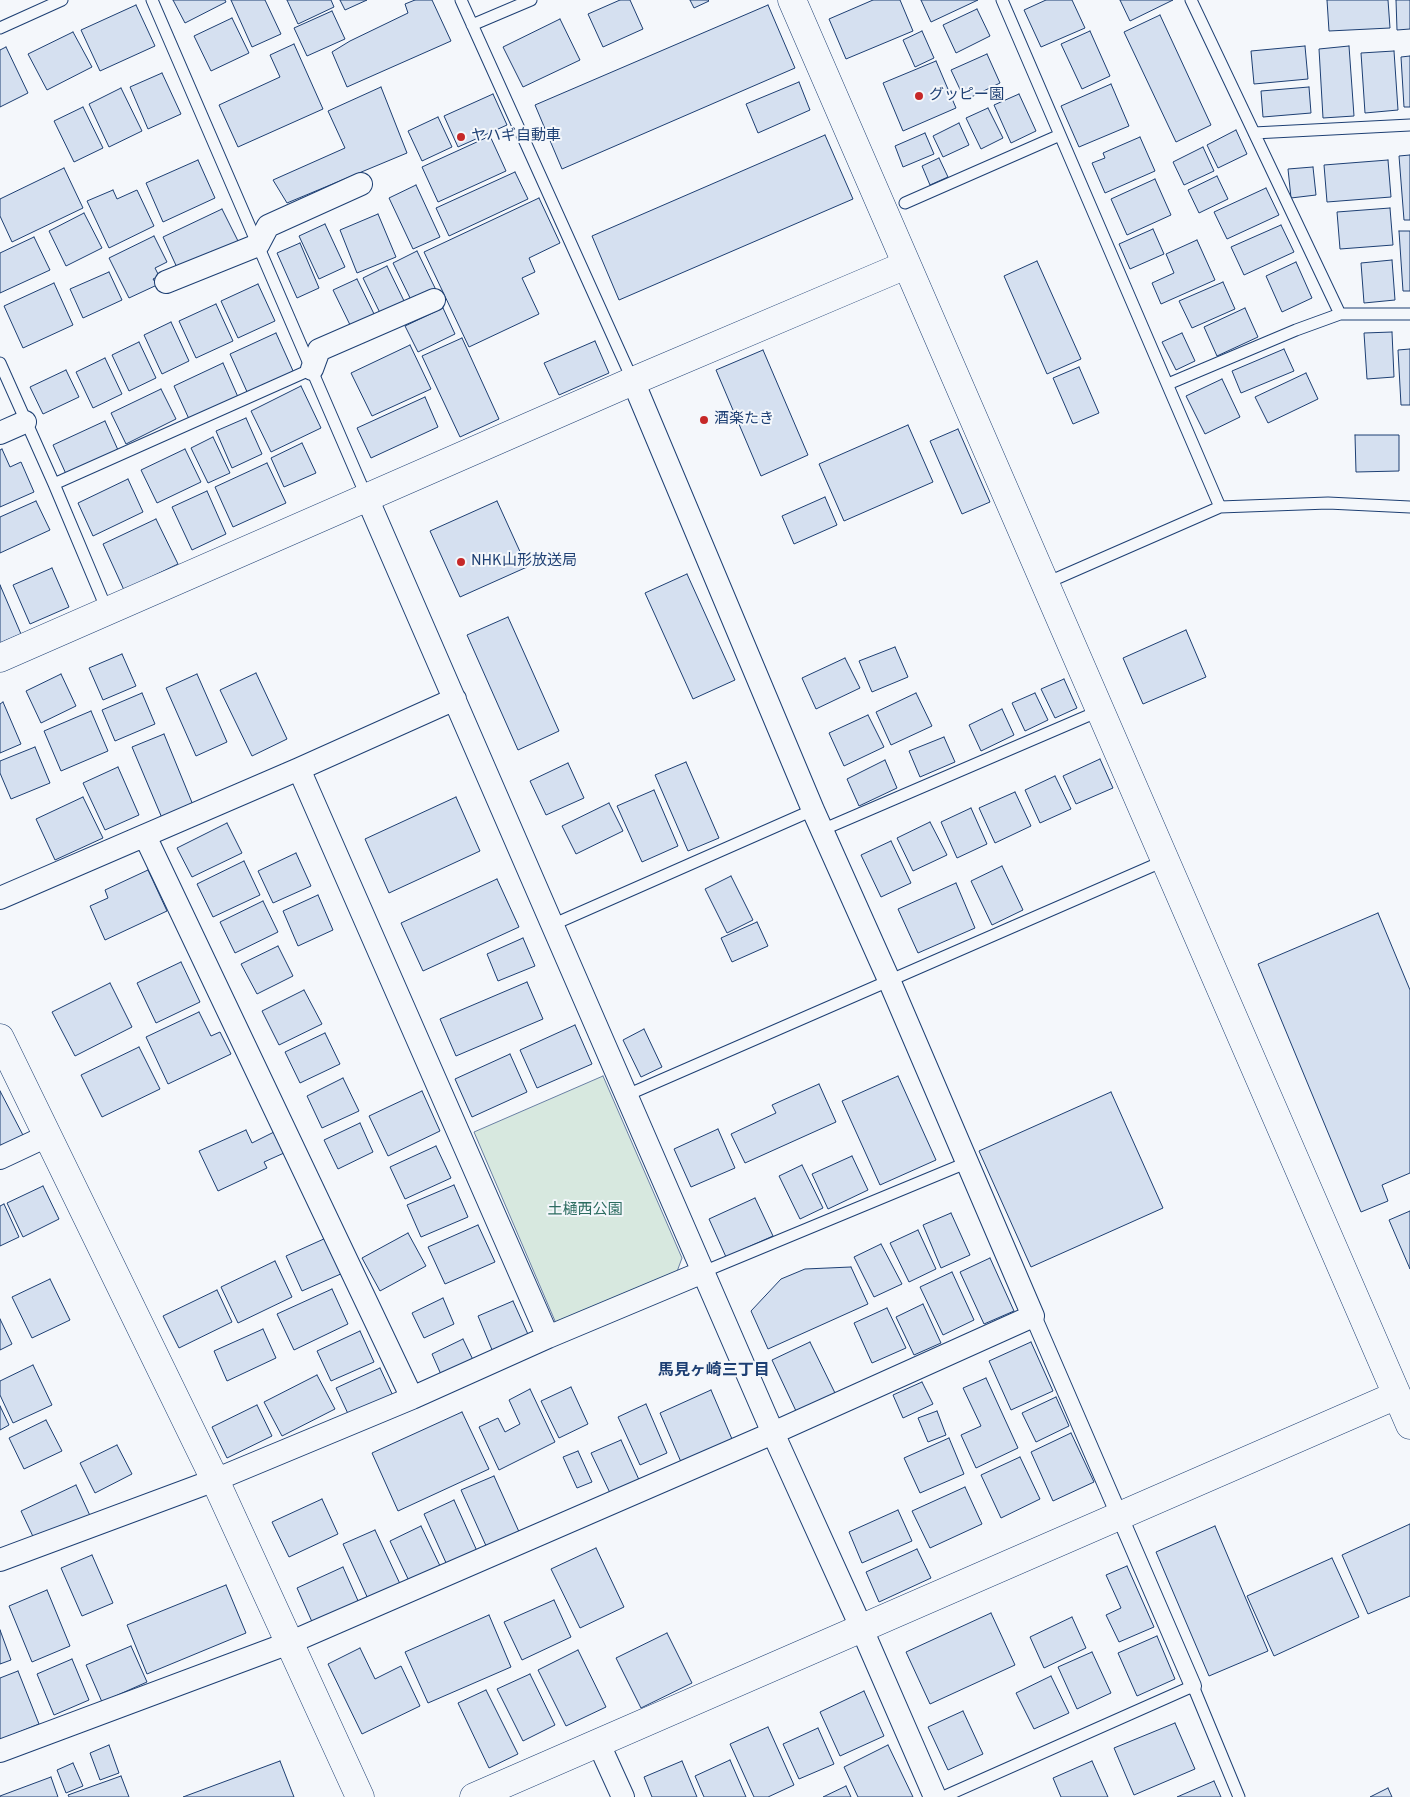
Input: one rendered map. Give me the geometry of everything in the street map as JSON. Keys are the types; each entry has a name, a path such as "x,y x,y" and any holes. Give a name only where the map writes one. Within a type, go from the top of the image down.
{"street":[{"path":"792,0 1410,1425"},
{"path":"166,282 258,245 268,226 361,184"},
{"path":"0,658 633,381 906,265"},
{"path":"312,369 319,350 434,300"},
{"path":"633,381 812,810 889,980 966,1163 1121,1515 1193,1686"},
{"path":"0,433 25,422"},
{"path":"366,498 773,1433 862,1627 935,1797"},
{"path":"0,898 299,769 455,699"},
{"path":"299,769 548,1337"},
{"path":"145,836 412,1398"},
{"path":"0,1038 214,1480 360,1797"},
{"path":"0,1158 47,1136"},
{"path":"2,1554 214,1480 412,1398 548,1337 703,1272"},
{"path":"0,1751 290,1643 773,1433 1033,1316"},
{"path":"474,1797 1397,1395"},
{"path":"598,1742 623,1797"}],"lane":[{"path":"0,28 62,0"},
{"path":"152,0 366,498"},
{"path":"460,0 633,381"},
{"path":"472,26 531,0"},
{"path":"1002,0 1220,508"},
{"path":"1191,0 1340,314"},
{"path":"1254,133 1410,125"},
{"path":"905,203 1060,135"},
{"path":"1168,384 1296,330 1340,314 1410,314"},
{"path":"0,363 107,610"},
{"path":"54,484 312,369"},
{"path":"1044,584 1220,508 1328,503 1410,507"},
{"path":"822,830 1099,711"},
{"path":"552,925 812,810"},
{"path":"627,1095 1166,860"},
{"path":"703,1272 966,1163"},
{"path":"943,1797 1193,1686 1239,1797"}],"green space":[{"name":"土樋西公園","path":"603,1076 682,1258 675,1277 558,1328 474,1132"}],"building":[{"path":"173,0 225,0 226,2 185,23"},
{"path":"231,0 265,0 281,34 252,47"},
{"path":"287,0 331,0 334,7 298,24"},
{"path":"340,0 367,0 345,10"},
{"path":"415,0 432,0 451,41 347,87 332,52 350,41 408,13 405,4"},
{"path":"620,0 630,0 643,29 603,47 588,14"},
{"path":"690,0 708,0 709,1 694,8"},
{"path":"873,0 900,0 913,31 846,59 829,19"},
{"path":"921,0 978,0 931,22"},
{"path":"1046,0 1072,0 1085,28 1041,47 1024,10"},
{"path":"1120,0 1173,0 1130,21"},
{"path":"1327,0 1388,0 1390,28 1329,31"},
{"path":"1396,0 1410,0 1410,29 1397,30"},
{"path":"136,5 155,46 100,71 81,30"},
{"path":"768,5 795,68 562,169 535,105"},
{"path":"977,9 990,36 956,53 943,25"},
{"path":"332,11 345,39 307,56 294,28"},
{"path":"1160,15 1211,125 1176,142 1124,32"},
{"path":"232,18 249,53 211,71 194,36"},
{"path":"560,19 580,60 523,87 503,47"},
{"path":"922,31 934,58 915,67 903,40"},
{"path":"1090,31 1110,76 1082,89 1061,44"},
{"path":"73,32 92,67 47,90 28,54"},
{"path":"294,44 323,109 238,147 219,105 280,77 270,55"},
{"path":"1305,46 1308,79 1254,84 1251,51"},
{"path":"1349,46 1354,116 1323,118 1319,49"},
{"path":"6,47 28,93 0,107 0,50"},
{"path":"1394,51 1398,110 1365,113 1361,53"},
{"path":"987,54 1000,83 965,100 951,70"},
{"path":"1410,56 1410,107 1404,107 1401,57"},
{"name":"グッピー園","path":"936,61 956,108 903,131 883,83"},
{"path":"162,73 181,114 148,129 130,87"},
{"path":"799,82 810,110 758,133 746,104"},
{"path":"1111,84 1129,126 1079,147 1061,106"},
{"path":"381,87 407,153 287,203 273,180 345,148 328,111"},
{"path":"1309,87 1311,113 1263,117 1261,91"},
{"path":"121,88 142,131 109,147 89,104"},
{"path":"493,94 507,125 458,147 444,116"},
{"path":"1019,94 1036,131 1011,143 994,105"},
{"path":"83,107 103,148 74,162 54,121"},
{"path":"988,108 1003,138 981,149 966,118"},
{"path":"438,117 452,147 422,161 408,131"},
{"path":"959,123 969,145 943,157 933,136"},
{"path":"1236,130 1247,154 1218,168 1207,145"},
{"path":"925,133 934,154 903,167 895,146"},
{"path":"825,135 853,199 619,300 592,236"},
{"path":"490,136 506,171 438,202 422,167"},
{"path":"1140,137 1155,171 1105,193 1092,163 1105,158 1103,153"},
{"path":"1203,147 1214,171 1184,185 1173,162"},
{"path":"1410,155 1410,220 1404,220 1399,156"},
{"path":"939,158 948,177 930,185 922,166"},
{"path":"198,160 215,198 163,222 146,183"},
{"path":"1388,160 1391,197 1327,202 1324,165"},
{"path":"1313,167 1316,195 1291,198 1288,169"},
{"path":"64,168 83,208 12,242 0,216 0,199"},
{"path":"515,172 528,199 449,236 436,208"},
{"path":"1217,176 1228,199 1199,213 1188,190"},
{"path":"1155,179 1171,215 1127,235 1111,199"},
{"path":"416,185 440,237 413,249 389,198"},
{"path":"1266,188 1279,215 1227,239 1214,212"},
{"path":"113,190 117,199 137,190 154,226 109,248 87,201"},
{"path":"539,198 560,243 529,258 535,272 522,278 539,314 469,347 424,252"},
{"path":"1390,208 1393,245 1340,249 1337,212"},
{"path":"222,209 239,243 179,272 163,237"},
{"path":"84,213 102,248 66,266 49,231"},
{"path":"378,214 396,257 357,273 340,230"},
{"path":"325,224 345,267 319,279 299,236"},
{"path":"1281,225 1294,252 1244,275 1231,247"},
{"path":"1153,229 1164,254 1130,269 1119,244"},
{"path":"1399,231 1410,231 1410,291 1403,291"},
{"path":"154,236 167,262 155,268 159,276 153,279 157,285 129,298 109,258"},
{"path":"34,237 50,270 0,293 0,253"},
{"path":"1197,240 1215,280 1161,304 1152,283 1174,273 1166,254"},
{"path":"300,243 319,288 297,298 277,253"},
{"path":"417,251 436,290 412,302 393,263"},
{"path":"1392,260 1395,300 1364,303 1361,263"},
{"path":"1037,261 1081,359 1047,374 1004,276"},
{"path":"1296,262 1312,298 1282,312 1266,276"},
{"path":"387,266 406,305 382,317 363,278"},
{"path":"109,272 122,300 83,318 70,289"},
{"path":"357,279 376,318 352,329 333,290"},
{"path":"1223,282 1235,309 1192,328 1179,301"},
{"path":"54,283 73,325 23,348 4,306"},
{"path":"258,284 275,321 238,338 221,301"},
{"path":"216,304 233,341 196,358 179,321"},
{"path":"443,308 455,334 418,352 405,326"},
{"path":"1245,308 1258,337 1217,356 1204,327"},
{"path":"171,322 189,361 162,374 144,335"},
{"path":"1392,332 1394,377 1367,379 1364,333"},
{"path":"276,333 294,373 248,394 230,354"},
{"path":"1182,333 1195,361 1176,370 1162,342"},
{"path":"462,338 499,419 460,437 422,356"},
{"path":"595,341 609,373 559,395 544,363"},
{"path":"139,342 156,378 129,391 112,355"},
{"path":"410,345 431,389 372,416 351,373"},
{"path":"1284,349 1294,371 1241,393 1232,371"},
{"path":"1410,349 1410,405 1401,405 1398,350"},
{"path":"763,350 808,455 761,476 716,370"},
{"path":"105,358 122,394 93,408 76,372"},
{"path":"223,363 238,397 189,419 174,386"},
{"path":"1079,367 1099,413 1073,424 1053,378"},
{"path":"66,370 79,397 43,414 30,387"},
{"path":"1306,373 1318,399 1268,423 1255,397"},
{"path":"1222,379 1240,417 1205,434 1186,396"},
{"path":"301,386 321,428 271,452 251,411"},
{"path":"161,389 176,419 126,444 111,413"},
{"path":"425,397 438,427 371,458 357,428"},
{"path":"246,418 262,454 232,468 216,431"},
{"path":"105,421 118,450 66,474 53,445"},
{"path":"908,425 933,482 844,521 819,464"},
{"path":"958,429 990,502 962,514 930,441"},
{"path":"1355,435 1399,435 1399,471 1356,472"},
{"path":"213,437 230,473 208,483 191,448"},
{"path":"302,443 316,473 284,487 271,458"},
{"path":"2,449 10,467 21,462 34,492 0,507 0,450"},
{"path":"185,449 201,482 157,503 141,470"},
{"path":"267,463 286,503 233,527 215,487"},
{"path":"128,479 143,512 93,536 78,503"},
{"path":"207,491 226,534 192,550 172,507"},
{"path":"825,497 837,525 794,544 782,516"},
{"path":"36,501 50,530 0,553 0,517"},
{"path":"497,501 527,567 460,597 430,531"},
{"path":"156,519 178,564 124,590 103,544"},
{"path":"52,568 69,607 30,624 13,585"},
{"path":"687,574 735,680 693,699 645,593"},
{"path":"0,585 21,634 0,643"},
{"path":"508,617 559,731 518,750 467,635"},
{"path":"1186,630 1206,677 1143,704 1123,658"},
{"path":"895,647 908,677 872,692 859,661"},
{"path":"122,654 136,686 103,700 89,668"},
{"path":"845,658 860,688 816,709 802,678"},
{"path":"256,673 287,739 252,756 220,690"},
{"path":"61,674 76,706 41,723 26,691"},
{"path":"197,674 227,742 196,756 166,688"},
{"path":"1064,679 1077,708 1055,718 1041,689"},
{"path":"142,693 155,724 115,741 102,710"},
{"path":"916,693 932,726 891,745 876,712"},
{"path":"1035,693 1048,720 1025,731 1012,703"},
{"path":"3,702 21,744 0,753 0,704"},
{"path":"1002,709 1014,735 981,751 969,725"},
{"path":"91,711 108,751 61,771 44,731"},
{"path":"868,715 884,747 844,766 829,733"},
{"path":"164,734 193,805 162,818 132,747"},
{"path":"944,737 955,762 920,777 909,751"},
{"path":"35,747 50,783 11,799 0,773 0,761"},
{"path":"1100,759 1113,788 1076,804 1063,776"},
{"path":"885,760 897,788 859,806 847,779"},
{"path":"686,762 719,838 688,851 655,775"},
{"path":"568,763 584,798 546,815 530,781"},
{"path":"118,767 139,815 105,830 83,783"},
{"path":"1055,776 1071,809 1040,823 1025,790"},
{"path":"654,790 678,846 642,862 617,806"},
{"path":"1015,792 1031,826 995,843 979,808"},
{"path":"83,797 103,838 55,860 36,819"},
{"path":"456,797 480,851 389,893 365,839"},
{"path":"609,803 623,831 576,854 562,826"},
{"path":"971,808 987,844 957,858 941,822"},
{"path":"930,822 947,855 913,871 897,838"},
{"path":"227,823 242,853 192,877 177,848"},
{"path":"891,841 911,883 881,897 861,855"},
{"path":"296,853 311,886 273,903 258,871"},
{"path":"244,861 260,895 213,917 197,884"},
{"path":"1002,866 1023,910 992,925 971,881"},
{"path":"148,870 167,911 105,940 90,906 108,898 105,890"},
{"path":"731,876 753,920 727,933 705,889"},
{"path":"497,879 519,927 423,971 401,923"},
{"path":"956,883 975,928 918,953 898,909"},
{"path":"318,895 333,930 298,946 283,911"},
{"path":"263,901 278,932 235,953 220,922"},
{"path":"1378,913 1410,990 1410,1173 1382,1185 1388,1201 1361,1212 1258,964"},
{"path":"757,922 768,946 732,962 721,938"},
{"path":"523,938 535,966 498,981 487,954"},
{"path":"278,946 293,976 257,994 241,964"},
{"path":"181,962 200,1002 156,1023 137,983"},
{"path":"527,982 543,1019 456,1056 440,1019"},
{"path":"110,983 132,1027 75,1056 52,1012"},
{"path":"304,990 322,1024 279,1045 262,1011"},
{"path":"199,1012 211,1036 220,1032 231,1054 168,1084 146,1037"},
{"path":"575,1025 592,1064 537,1088 520,1050"},
{"path":"644,1029 662,1067 641,1077 623,1040"},
{"path":"325,1033 340,1064 300,1083 285,1052"},
{"path":"139,1047 160,1089 102,1117 81,1075"},
{"path":"510,1054 527,1092 472,1117 455,1079"},
{"path":"898,1076 936,1160 880,1185 842,1101"},
{"path":"343,1078 359,1111 322,1128 307,1096"},
{"path":"819,1084 836,1122 745,1163 731,1134 776,1113 772,1105"},
{"path":"0,1091 25,1139 0,1152"},
{"path":"422,1091 440,1131 388,1156 369,1116"},
{"path":"1111,1092 1163,1208 1031,1267 979,1151"},
{"path":"360,1123 373,1152 338,1169 324,1140"},
{"path":"718,1129 735,1168 691,1187 674,1149"},
{"path":"246,1130 252,1143 274,1132 284,1153 264,1162 267,1168 218,1191 199,1151"},
{"path":"436,1146 451,1178 405,1199 390,1167"},
{"path":"852,1156 868,1190 828,1209 812,1174"},
{"path":"802,1165 823,1208 800,1219 779,1176"},
{"path":"454,1185 468,1217 421,1237 407,1205"},
{"path":"43,1186 59,1219 23,1237 7,1203"},
{"path":"755,1198 773,1236 726,1257 709,1219"},
{"path":"4,1204 19,1237 0,1246 0,1206"},
{"path":"1410,1211 1410,1269 1389,1220"},
{"path":"951,1213 970,1255 941,1268 923,1225"},
{"path":"478,1225 495,1262 445,1284 428,1247"},
{"path":"918,1230 936,1269 909,1282 890,1243"},
{"path":"408,1233 426,1266 380,1291 362,1258"},
{"path":"326,1238 343,1273 302,1291 286,1256"},
{"path":"881,1244 902,1284 874,1297 854,1257"},
{"path":"990,1258 1014,1311 984,1324 960,1272"},
{"path":"275,1261 292,1297 238,1323 221,1287"},
{"path":"851,1267 868,1304 768,1349 751,1311 781,1279 805,1269"},
{"path":"952,1272 974,1320 943,1335 920,1287"},
{"path":"50,1279 70,1320 32,1338 12,1297"},
{"path":"332,1289 348,1324 294,1350 277,1314"},
{"path":"217,1290 232,1322 179,1348 163,1316"},
{"path":"443,1298 454,1324 424,1338 412,1313"},
{"path":"513,1301 531,1341 495,1357 478,1316"},
{"path":"923,1304 941,1343 914,1355 896,1317"},
{"path":"887,1308 906,1348 872,1363 854,1323"},
{"path":"0,1319 12,1344 0,1350"},
{"path":"263,1329 276,1358 227,1381 214,1351"},
{"path":"360,1331 374,1362 331,1381 317,1351"},
{"path":"463,1339 475,1364 443,1379 432,1354"},
{"path":"810,1342 835,1393 796,1411 772,1360"},
{"path":"1031,1342 1053,1391 1011,1410 989,1361"},
{"path":"33,1365 52,1405 13,1423 0,1395 0,1381"},
{"path":"380,1368 394,1398 350,1418 336,1388"},
{"path":"317,1375 335,1409 282,1436 264,1402"},
{"path":"986,1378 1018,1448 976,1468 961,1435 981,1426 963,1388"},
{"path":"922,1382 933,1404 903,1418 893,1395"},
{"path":"571,1387 588,1424 559,1438 541,1401"},
{"path":"530,1389 555,1442 499,1470 479,1427 498,1418 505,1432 520,1424 509,1400"},
{"path":"711,1390 732,1439 681,1462 660,1413"},
{"path":"1056,1397 1069,1426 1036,1442 1022,1413"},
{"path":"646,1404 667,1453 640,1465 618,1417"},
{"path":"257,1405 272,1436 227,1458 212,1427"},
{"path":"0,1406 9,1425 0,1430"},
{"path":"937,1411 946,1435 928,1442 918,1418"},
{"path":"462,1412 489,1469 398,1511 372,1453"},
{"path":"46,1420 62,1451 24,1469 9,1438"},
{"path":"1071,1433 1094,1482 1053,1501 1031,1452"},
{"path":"949,1438 964,1474 920,1493 904,1458"},
{"path":"621,1440 640,1482 611,1495 591,1453"},
{"path":"117,1445 132,1474 95,1493 80,1463"},
{"path":"578,1451 592,1482 577,1488 563,1457"},
{"path":"1020,1457 1040,1499 1001,1518 981,1475"},
{"path":"494,1476 520,1534 487,1548 461,1490"},
{"path":"76,1485 92,1520 37,1545 21,1511"},
{"path":"965,1487 982,1524 930,1548 912,1511"},
{"path":"322,1499 338,1534 289,1557 272,1522"},
{"path":"454,1500 477,1551 447,1565 424,1514"},
{"path":"898,1510 912,1541 862,1563 849,1532"},
{"path":"1410,1524 1410,1596 1368,1614 1342,1555"},
{"path":"421,1526 441,1568 410,1583 390,1541"},
{"path":"1215,1526 1268,1651 1209,1676 1156,1552"},
{"path":"375,1530 401,1586 369,1601 343,1544"},
{"path":"596,1548 624,1607 580,1628 551,1569"},
{"path":"917,1549 931,1578 879,1602 866,1572"},
{"path":"92,1555 113,1603 82,1616 61,1568"},
{"path":"1332,1558 1359,1617 1274,1656 1247,1596"},
{"path":"1127,1566 1154,1627 1119,1642 1106,1615 1121,1608 1106,1575"},
{"path":"343,1567 359,1603 313,1624 297,1588"},
{"path":"226,1585 246,1633 147,1674 127,1625"},
{"path":"47,1590 70,1646 32,1662 9,1606"},
{"path":"554,1600 571,1637 522,1660 504,1622"},
{"path":"991,1613 1015,1665 930,1704 906,1652"},
{"path":"489,1615 511,1667 428,1703 405,1652"},
{"path":"1072,1617 1086,1648 1044,1668 1030,1637"},
{"path":"0,1630 11,1660 0,1664"},
{"path":"667,1633 692,1683 641,1708 616,1658"},
{"path":"1157,1636 1175,1679 1137,1696 1118,1653"},
{"path":"131,1646 147,1682 102,1702 86,1665"},
{"path":"360,1648 375,1679 401,1666 420,1706 362,1734 328,1664"},
{"path":"578,1650 606,1707 566,1726 538,1670"},
{"path":"1092,1652 1111,1693 1077,1709 1058,1667"},
{"path":"72,1659 89,1700 54,1715 37,1674"},
{"path":"18,1671 39,1724 0,1740 0,1678"},
{"path":"530,1674 555,1725 523,1741 497,1689"},
{"path":"1051,1676 1069,1713 1034,1729 1016,1693"},
{"path":"486,1690 518,1754 489,1768 458,1703"},
{"path":"864,1691 884,1736 840,1756 820,1712"},
{"path":"963,1711 983,1754 948,1770 928,1727"},
{"path":"1175,1723 1195,1769 1134,1795 1114,1748"},
{"path":"768,1727 794,1785 768,1797 754,1797 730,1744"},
{"path":"818,1728 834,1764 799,1779 783,1744"},
{"path":"109,1745 119,1773 100,1780 90,1753"},
{"path":"888,1745 913,1797 858,1797 844,1767"},
{"path":"730,1760 746,1797 704,1797 695,1776"},
{"path":"280,1761 294,1797 183,1797"},
{"path":"682,1761 697,1797 652,1797 644,1777"},
{"path":"1092,1761 1108,1797 1061,1797 1053,1778"},
{"path":"73,1763 83,1786 66,1793 57,1770"},
{"path":"121,1776 129,1797 69,1797 68,1795"},
{"path":"51,1777 58,1797 0,1797 0,1796"},
{"path":"1214,1781 1221,1797 1177,1797"},
{"path":"846,1786 851,1797 823,1797"},
{"path":"1388,1788 1392,1797 1370,1797"}],"place":[{"name":"グッピー園","path":"919,96"},
{"name":"ヤハギ自動車","path":"461,137"},
{"name":"酒楽たき","path":"704,420"},
{"name":"NHK山形放送局","path":"461,562"}],"district":[{"name":"馬見ヶ崎三丁目","path":"714,1372"}]}
